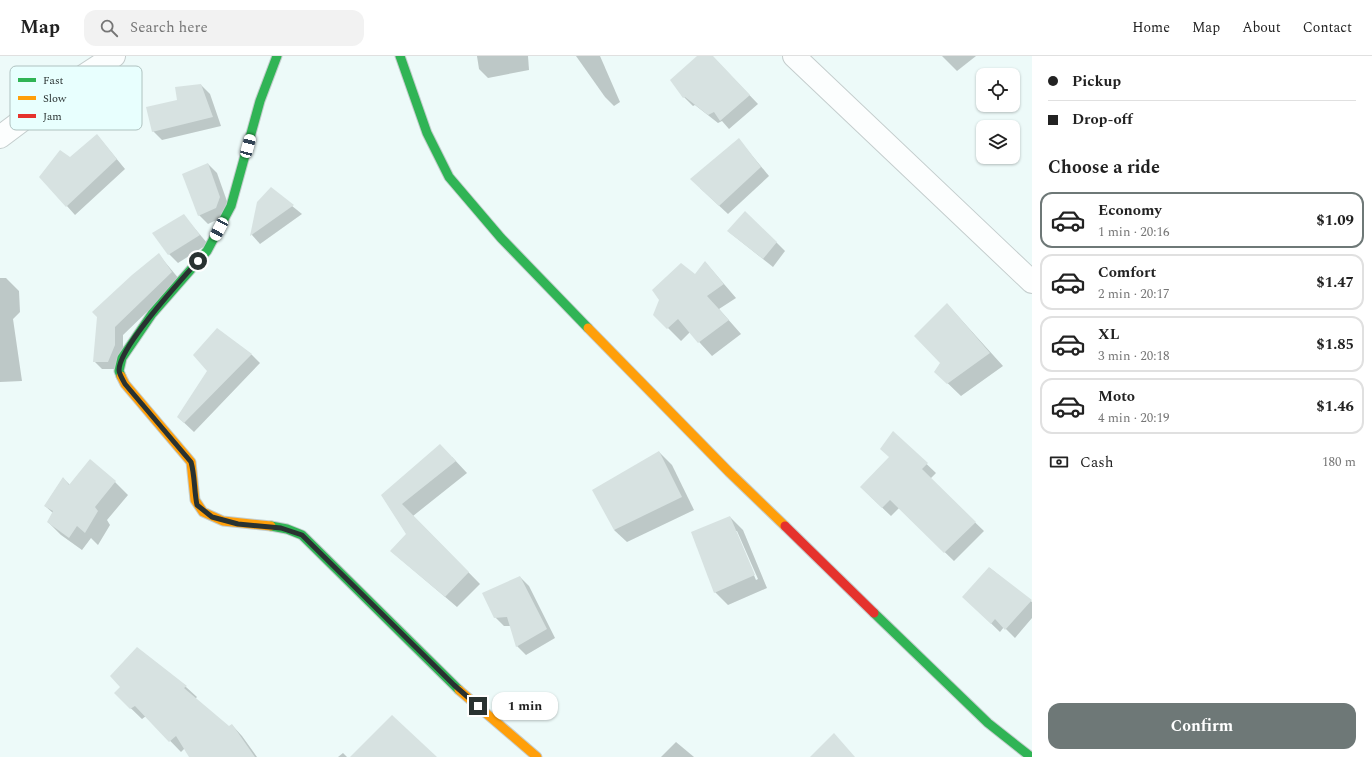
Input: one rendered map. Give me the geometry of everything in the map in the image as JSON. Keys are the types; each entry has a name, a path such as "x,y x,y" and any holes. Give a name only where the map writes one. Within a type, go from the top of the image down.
{"street":[{"path":"99,66 114,56"},
{"path":"276,56 260,101 231,206 207,251 152,314 122,358 119,371 125,384 191,462 194,473 194,488 197,505 212,517 238,524 281,528 302,535 454,685 537,757"},
{"path":"400,56 427,133 449,177 501,238 729,472 988,723 1031,757"},
{"path":"794,56 1032,282"},
{"path":"0,138 10,130"}],"building":[{"path":"697,56 713,56 750,95 720,121 714,112 708,115 685,97 683,98 670,80"},
{"path":"201,84 213,117 152,132 146,107 177,100 175,87"},
{"path":"97,134 117,159 66,207 39,177 60,150 70,157"},
{"path":"739,138 761,167 719,206 690,179"},
{"path":"208,163 220,197 216,208 198,216 182,174"},
{"path":"271,187 294,205 250,236 257,202"},
{"path":"745,211 777,242 763,259 727,231"},
{"path":"184,214 200,235 168,255 152,233"},
{"path":"159,253 172,272 115,327 115,345 108,362 93,362 97,317 92,312 132,275"},
{"path":"705,261 724,284 707,296 729,320 698,343 678,319 667,329 653,315 659,300 652,290 681,263 695,274"},
{"path":"947,303 990,353 947,384 934,372 940,363 914,336"},
{"path":"217,328 252,354 184,423 177,417 207,371 193,355"},
{"path":"893,431 928,463 922,469 976,522 944,553 890,500 882,508 860,487 889,457 880,449"},
{"path":"440,444 456,461 402,504 469,572 445,597 390,551 406,534 381,495"},
{"path":"659,451 682,497 614,530 592,490"},
{"path":"90,459 116,481 95,507 98,511 85,533 77,526 69,538 47,522 53,511 44,506 63,477 69,485"},
{"path":"730,516 755,575 714,593 691,532"},
{"path":"989,567 1032,600 1005,630 995,619 991,624 962,597"},
{"path":"520,576 547,629 516,647 507,617 494,618 482,593"},
{"path":"137,647 187,686 184,688 229,726 232,724 255,757 189,757 176,736 169,742 135,706 130,709 114,693 120,687 110,676"},
{"path":"392,715 437,757 350,757"},
{"path":"834,733 855,757 810,757"}],"traffic: fast":[{"path":"121,376 119,371 122,358 152,314 207,251 231,206 260,101 277,56"},
{"path":"400,56 427,133 449,177 501,238 588,328"},
{"path":"271,526 287,529 302,535 459,690"},
{"path":"874,613 988,723 1031,757"}],"traffic: slow":[{"path":"588,328 729,472 785,526"},
{"path":"121,376 125,384 191,462 195,500 203,512 223,521 271,526"},
{"path":"459,690 537,757"}],"traffic: jam":[{"path":"785,526 874,613"}],"route":[{"path":"198,261 152,314 122,358 119,371 125,384 191,462 194,473 194,488 197,505 212,517 238,524 281,528 302,535 321,552 454,685 478,706"}]}
